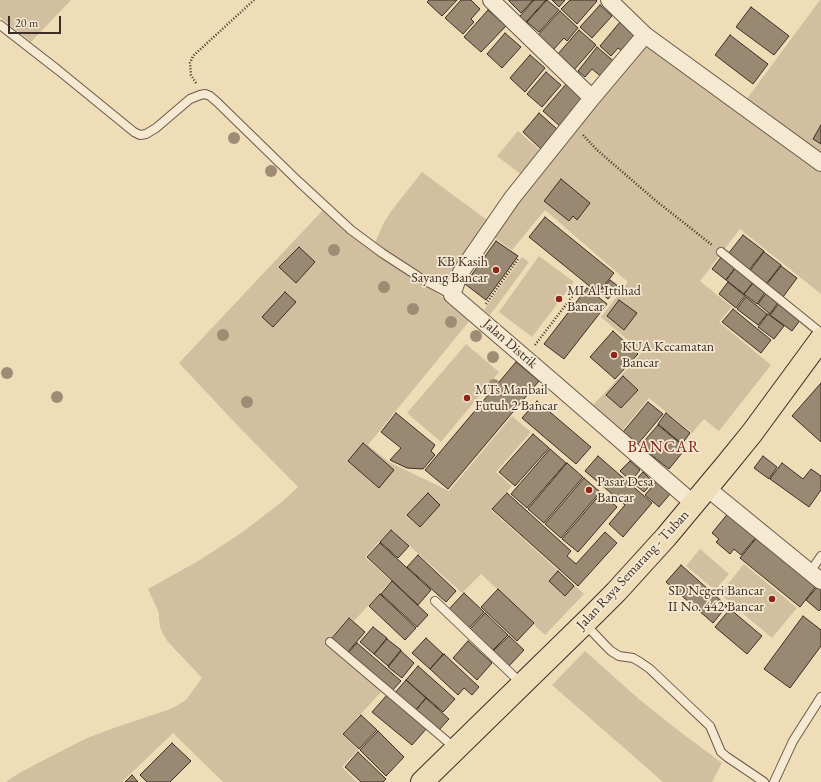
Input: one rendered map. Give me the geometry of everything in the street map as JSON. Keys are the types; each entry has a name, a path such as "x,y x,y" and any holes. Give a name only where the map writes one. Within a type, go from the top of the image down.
{"highway":[{"name":"Jalan Raya Semarang - Tuban","path":"422,782 616,592 666,537 752,433 821,338"}],"street":[{"path":"491,0 592,98"},
{"path":"609,0 645,35 821,163"},
{"path":"452,295 458,278 469,260 512,198 592,98 645,35"},
{"name":"Jalan Distrik","path":"452,295 525,357 700,496 816,577"}],"lane":[{"path":"0,25 134,132 140,135 146,134 156,128 190,99 205,94 210,96 351,230 388,258 452,295"},
{"path":"720,252 821,333"},
{"path":"816,577 821,556"},
{"path":"436,600 522,684"},
{"path":"584,623 611,651 619,656 633,658 650,669 710,726 717,744 724,755 764,782"},
{"path":"330,642 456,749"},
{"path":"774,782 793,741 821,697"}],"path":[{"path":"205,94 191,75 190,63 193,56 254,0"},
{"path":"572,123 609,161 720,252"},
{"path":"477,316 518,259"},
{"path":"525,357 581,285"}],"shaded area":[{"path":"0,0 71,0 31,42 0,17"},
{"path":"821,0 821,153 746,100"},
{"path":"646,43 821,172 821,294 740,229 700,281 732,307 719,322 771,365 719,431 704,419 692,433 649,398 621,432 593,405 642,352 601,317 628,282 545,210 512,250 492,236 524,192"},
{"path":"518,131 542,152 522,175 497,156"},
{"path":"422,172 487,220 462,255 445,285 412,267 375,243 383,224 392,210"},
{"path":"323,210 348,234 368,249 453,304 471,319 368,445 389,462 449,491 512,416 531,432 496,472 512,486 491,510 584,594 545,635 481,574 462,593 391,529 365,557 391,581 354,621 349,617 327,642 383,690 342,734 358,750 342,767 357,782 223,782 173,733 122,782 6,782 16,775 87,738 173,708 186,700 202,678 168,642 163,634 160,627 159,613 148,589 200,560 244,531 283,501 298,487 179,363"},
{"path":"539,256 574,282 532,337 499,312"},
{"path":"522,257 529,262 490,315 484,310"},
{"path":"466,344 499,372 441,442 407,413"},
{"path":"700,549 729,574 715,590 686,566"},
{"path":"744,564 797,608 772,638 720,594"},
{"path":"585,651 640,700 722,763 712,782 663,782 552,685"}],"building":[{"path":"429,0 457,0 442,16 427,2"},
{"path":"461,0 471,0 480,9 471,19 474,22 463,34 445,18"},
{"path":"509,0 533,0 521,13"},
{"path":"534,0 546,0 526,22 520,16"},
{"path":"547,0 559,10 539,32 527,22"},
{"path":"552,0 565,0 559,7"},
{"path":"570,0 597,1 577,24 561,9"},
{"path":"600,5 612,16 592,38 580,27"},
{"path":"751,7 789,36 774,55 736,27"},
{"path":"488,10 506,26 481,52 464,37"},
{"path":"560,11 578,28 567,41 564,38 553,50 537,36"},
{"path":"620,22 638,38 625,53 618,48 611,56 600,46"},
{"path":"579,30 596,45 574,70 557,55"},
{"path":"505,33 521,47 502,68 487,54"},
{"path":"730,35 768,64 753,84 715,55"},
{"path":"597,47 617,64 604,79 592,69 585,77 578,71"},
{"path":"530,55 545,68 525,92 510,78"},
{"path":"546,72 561,85 542,107 527,94"},
{"path":"567,83 585,99 561,127 543,111"},
{"path":"539,113 558,130 541,149 523,132"},
{"path":"821,125 821,144 813,139"},
{"path":"561,179 590,203 577,220 573,216 569,221 544,201"},
{"path":"545,217 614,273 598,293 529,237"},
{"path":"743,235 764,251 749,270 728,254"},
{"path":"496,241 518,256 486,300 465,284"},
{"path":"299,247 315,262 296,283 279,267"},
{"path":"764,252 781,265 766,284 749,272"},
{"path":"722,256 736,267 726,280 712,269"},
{"path":"781,266 797,278 783,297 767,284"},
{"path":"736,267 754,281 744,294 726,280"},
{"path":"610,280 618,286 608,299 600,292"},
{"path":"728,282 745,296 736,308 719,294"},
{"path":"754,282 766,291 757,304 744,294"},
{"path":"587,288 607,304 564,359 544,344"},
{"path":"285,292 296,302 273,327 262,317"},
{"path":"767,292 779,301 770,314 758,304"},
{"path":"746,297 767,314 758,325 737,309"},
{"path":"619,300 637,313 624,330 607,316"},
{"path":"780,302 801,319 792,331 770,315"},
{"path":"733,309 771,340 761,353 722,322"},
{"path":"768,314 784,326 774,339 758,327"},
{"name":"KUA Kecamatan Bancar","path":"613,331 638,354 615,379 590,357"},
{"path":"516,362 539,381 448,489 425,470"},
{"path":"623,376 638,390 621,408 606,395"},
{"path":"821,383 821,442 792,416"},
{"path":"537,401 591,447 576,464 522,418"},
{"path":"648,402 663,414 638,444 623,432"},
{"path":"396,413 435,445 431,451 435,455 423,469 407,468 390,460 401,448 381,432"},
{"path":"666,413 690,433 682,444 658,424"},
{"path":"658,425 686,448 669,469 640,446"},
{"path":"533,434 549,448 515,486 499,472"},
{"path":"363,443 394,470 379,488 348,461"},
{"path":"550,449 566,463 527,508 511,494"},
{"path":"598,456 652,503 623,537 609,524 625,505 585,471"},
{"path":"763,456 777,467 769,479 754,468"},
{"path":"630,461 640,470 631,481 620,471"},
{"path":"567,463 583,477 544,523 528,509"},
{"path":"782,463 803,479 811,469 821,476 821,490 809,507 770,479"},
{"path":"643,472 653,482 644,492 633,483"},
{"path":"584,478 600,492 561,538 545,524"},
{"path":"657,481 671,493 659,507 645,495"},
{"path":"428,493 440,505 420,527 407,515"},
{"path":"507,493 571,551 567,556 576,564 605,532 617,543 578,586 492,509"},
{"path":"601,493 617,507 578,552 562,539"},
{"path":"730,511 758,535 741,555 734,549 730,554 716,542 719,539 712,533"},
{"path":"391,530 409,546 398,558 380,542"},
{"path":"759,535 818,584 800,607 740,558"},
{"path":"380,543 431,590 418,605 367,557"},
{"path":"418,555 456,591 446,602 407,567"},
{"path":"681,565 727,606 713,623 666,582"},
{"path":"558,571 574,586 565,596 549,581"},
{"path":"392,581 428,615 417,627 381,594"},
{"path":"819,585 821,587 821,609 819,611 806,600"},
{"path":"498,589 534,623 517,641 481,607"},
{"path":"464,593 484,612 469,628 449,609"},
{"path":"380,594 416,628 405,640 369,606"},
{"path":"730,609 762,636 747,654 715,627"},
{"path":"485,613 508,635 492,651 470,629"},
{"path":"803,616 821,630 821,646 790,688 764,669"},
{"path":"349,618 365,632 347,653 331,639"},
{"path":"373,627 387,638 374,654 360,642"},
{"path":"509,636 524,650 509,666 493,651"},
{"path":"426,638 443,654 430,669 412,653"},
{"path":"387,639 401,650 388,666 374,654"},
{"path":"468,641 492,663 477,680 453,658"},
{"path":"357,643 401,681 391,692 347,654"},
{"path":"401,651 414,663 402,678 388,667"},
{"path":"444,654 479,687 472,695 464,688 458,695 430,669"},
{"path":"418,666 455,699 443,712 406,680"},
{"path":"406,680 426,698 415,711 394,694"},
{"path":"387,695 427,728 412,745 372,712"},
{"path":"426,698 449,719 438,731 415,711"},
{"path":"361,715 377,730 359,749 343,734"},
{"path":"378,731 404,757 386,776 360,750"},
{"path":"172,743 191,761 170,782 147,782 140,775"},
{"path":"358,752 386,779 383,782 361,782 345,767"},
{"path":"132,775 138,782 125,782"}],"place":[{"name":"KB Kasih Sayang Bancar","path":"496,270"},
{"name":"MI Al-Ittihad Bancar","path":"559,299"},
{"name":"KUA Kecamatan Bancar","path":"614,355"},
{"name":"MTs Manbail Futuh 2 Bancar","path":"467,398"},
{"name":"Pasar Desa Bancar","path":"589,490"},
{"name":"SD Negeri Bancar II No. 442 Bancar","path":"772,599"}],"district":[{"name":"BANCAR","path":"664,448"}]}
